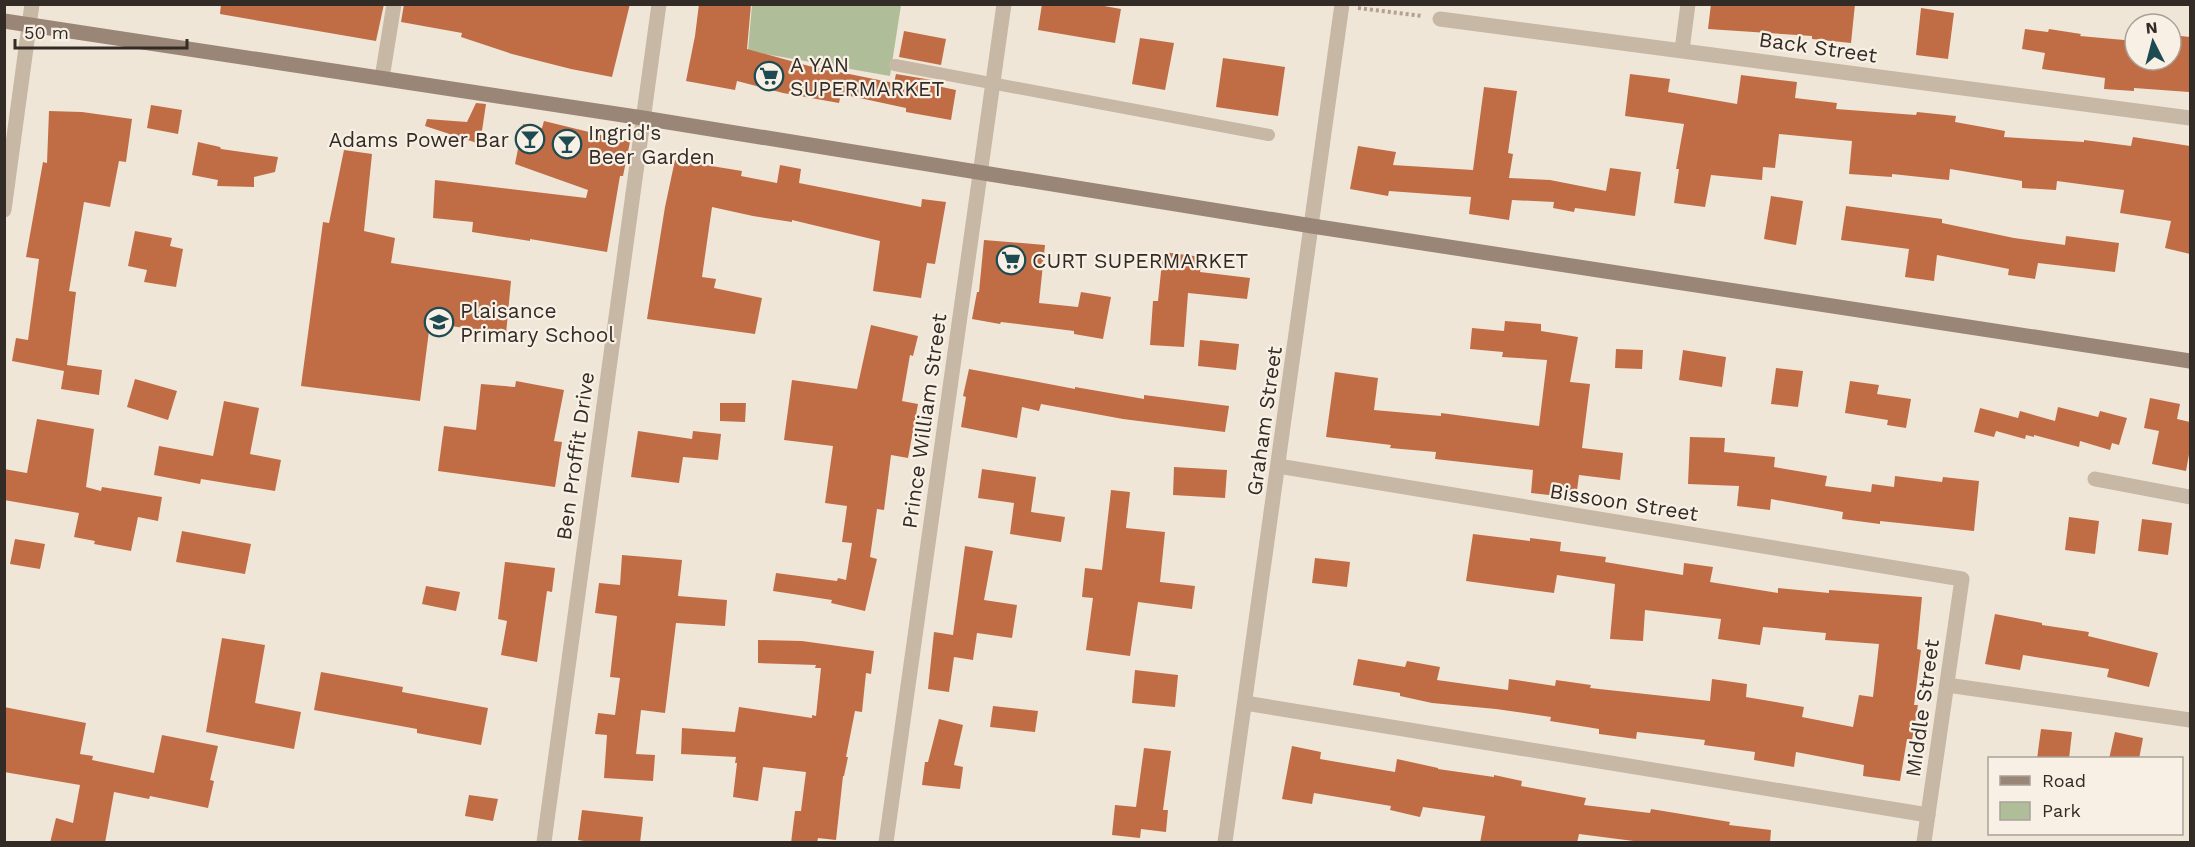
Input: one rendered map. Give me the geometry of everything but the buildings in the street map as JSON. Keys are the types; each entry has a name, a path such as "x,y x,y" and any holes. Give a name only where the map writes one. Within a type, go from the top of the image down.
{"main road":[{"path":"4,21 643,118 1312,226 2190,361"}],"street":[{"path":"4,210 32,4"},
{"path":"382,78 394,4"},
{"name":"Ben Proffit Drive","path":"544,843 659,4"},
{"name":"Prince William Street","path":"886,843 1004,4"},
{"path":"1682,50 1688,4"},
{"name":"Graham Street","path":"1225,843 1342,5"},
{"name":"Back Street","path":"1440,19 2190,118"},
{"name":"Bissoon Street","path":"1278,466 1962,579"},
{"path":"2095,479 2190,497"},
{"name":"Middle Street","path":"1924,843 1962,579"},
{"path":"1947,685 2190,720"},
{"path":"1245,703 1928,815"}],"lane":[{"path":"895,65 1269,135"}],"path":[{"path":"1342,5 1440,19"}],"green space":[{"path":"752,5 901,5 890,76 748,51"}],"place":[{"name":"A YAN SUPERMARKET","path":"769,76"},
{"name":"Adams Power Bar","path":"530,139"},
{"name":"Ingrid's Beer Garden","path":"567,144"},
{"name":"CURT SUPERMARKET","path":"1011,260"},
{"name":"Plaisance Primary School","path":"439,322"}]}
